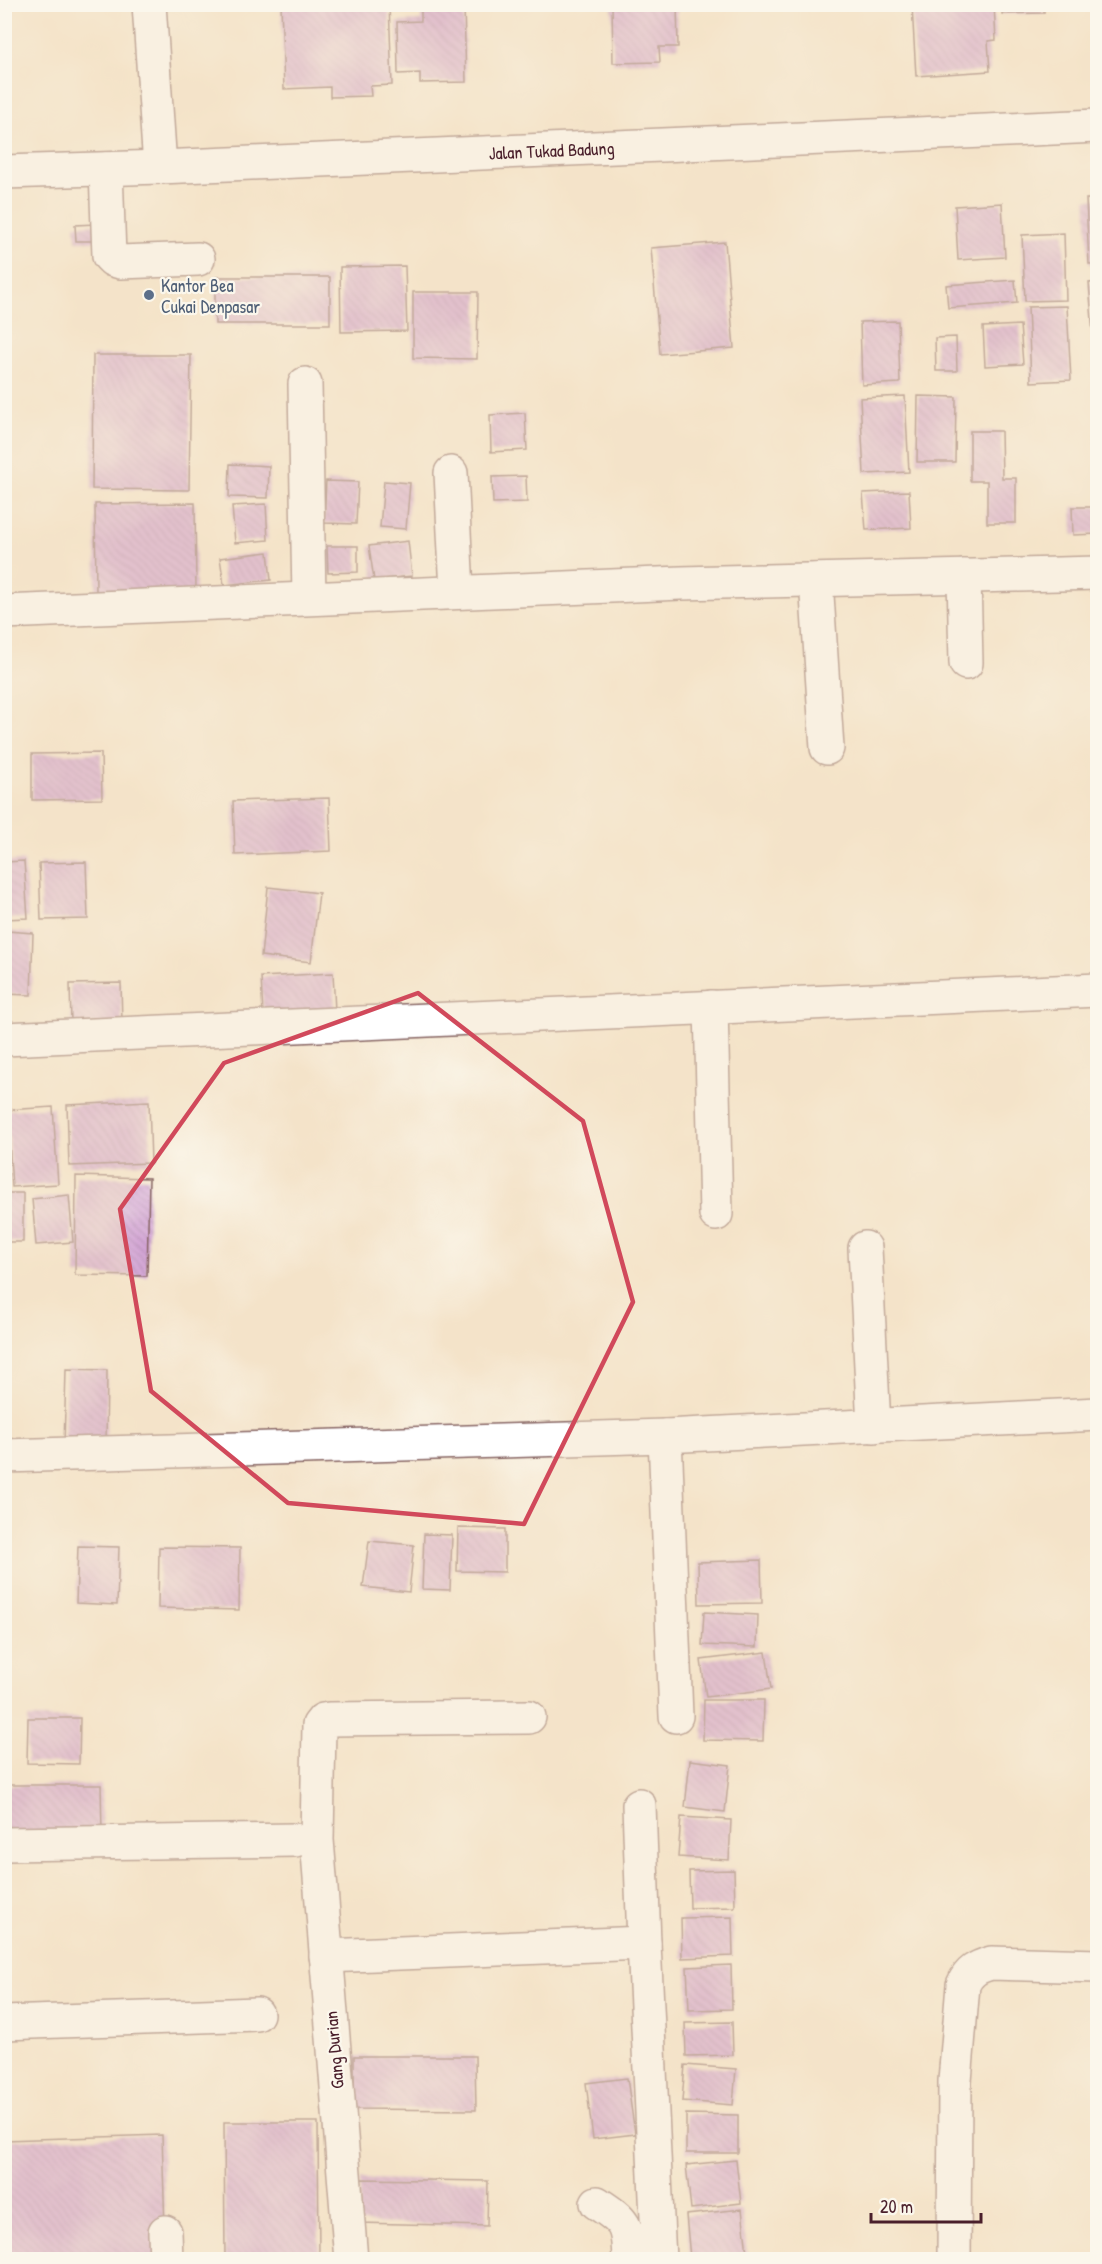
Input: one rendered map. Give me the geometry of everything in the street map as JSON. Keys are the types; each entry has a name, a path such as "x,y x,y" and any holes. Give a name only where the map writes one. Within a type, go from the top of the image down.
{"street":[{"path":"149,4 160,167"},
{"name":"Jalan Tukad Badung","path":"4,172 1098,126"},
{"path":"106,169 109,256 113,260 120,262 198,259"},
{"path":"305,384 309,598"},
{"path":"451,473 457,591"},
{"path":"4,612 457,591 1098,573"},
{"path":"964,576 966,663"},
{"path":"816,580 827,748"},
{"path":"4,1039 1098,990"},
{"path":"711,1007 716,1214"},
{"path":"866,1248 874,1426"},
{"path":"4,1456 665,1436 1098,1414"},
{"path":"665,1436 676,1716"},
{"name":"Gang Durian","path":"351,2259 326,1956 306,1840 318,1732 323,1720 529,1717"},
{"path":"639,1805 659,2259"},
{"path":"4,1844 306,1840"},
{"path":"326,1956 644,1943"},
{"path":"954,2259 956,2081 963,1985 967,1976 975,1968 991,1963 1098,1966"},
{"path":"4,2022 257,2014"},
{"path":"597,2203 621,2219 628,2241 629,2259"}],"highlighted area":[{"path":"418,993 583,1121 633,1302 524,1524 288,1503 151,1391 120,1209 224,1063"}],"building":[{"path":"281,4 389,4 392,85 370,86 371,96 330,97 330,87 284,89"},
{"path":"612,4 677,4 678,47 659,47 660,62 613,63"},
{"path":"1002,4 1044,4 1044,13 1002,14"},
{"path":"421,5 464,5 466,82 420,83 420,73 398,74 397,22 421,21"},
{"path":"912,5 994,5 996,40 988,41 990,71 916,76"},
{"path":"1086,199 1098,199 1098,264 1089,264"},
{"path":"1002,203 1005,257 958,260 955,206"},
{"path":"96,224 97,241 76,241 75,225"},
{"path":"1064,233 1066,300 1025,301 1022,235"},
{"path":"725,242 734,348 660,354 651,248"},
{"path":"405,266 407,331 341,332 340,267"},
{"path":"215,277 330,277 330,324 215,324"},
{"path":"1015,280 1017,303 948,308 946,285"},
{"path":"1098,282 1098,372 1096,372 1089,283"},
{"path":"413,292 478,292 477,359 413,358"},
{"path":"1067,306 1071,380 1031,382 1028,307"},
{"path":"898,321 900,383 862,385 860,322"},
{"path":"1020,325 1023,364 985,366 983,327"},
{"path":"956,337 957,371 936,371 935,338"},
{"path":"93,355 191,355 189,490 92,489"},
{"path":"905,396 909,472 864,474 860,398"},
{"path":"918,396 956,397 955,462 917,462"},
{"path":"525,413 527,450 491,452 490,415"},
{"path":"970,431 1001,431 1002,478 1016,478 1016,523 987,523 987,481 970,481"},
{"path":"230,464 269,466 268,498 229,497"},
{"path":"526,476 527,502 493,503 492,477"},
{"path":"326,481 358,482 356,524 324,523"},
{"path":"384,481 410,483 406,529 380,527"},
{"path":"909,491 911,528 866,530 863,493"},
{"path":"195,503 196,592 96,592 95,504"},
{"path":"266,504 268,540 235,543 232,506"},
{"path":"1072,507 1098,507 1098,534 1073,535"},
{"path":"408,541 412,576 374,580 369,546"},
{"path":"327,546 358,546 358,572 328,573"},
{"path":"268,552 271,580 224,585 220,558"},
{"path":"101,753 102,799 32,800 32,754"},
{"path":"329,798 331,851 235,855 233,801"},
{"path":"24,861 28,918 4,919 4,862"},
{"path":"86,862 88,919 41,920 39,863"},
{"path":"268,887 319,893 311,962 261,956"},
{"path":"7,931 33,933 31,995 4,994"},
{"path":"333,973 335,1011 263,1015 261,977"},
{"path":"121,983 122,1023 71,1024 70,984"},
{"path":"149,1101 151,1163 69,1166 67,1105"},
{"path":"53,1107 58,1184 12,1187 7,1110"},
{"path":"76,1176 149,1178 147,1276 75,1275"},
{"path":"4,1193 23,1193 23,1242 4,1242"},
{"path":"69,1195 73,1242 36,1245 32,1199"},
{"path":"66,1369 107,1370 106,1447 64,1446"},
{"path":"458,1528 505,1529 505,1572 457,1571"},
{"path":"424,1534 452,1535 450,1590 422,1589"},
{"path":"369,1541 414,1545 409,1592 363,1587"},
{"path":"78,1546 119,1547 117,1605 76,1603"},
{"path":"159,1547 240,1548 239,1610 158,1608"},
{"path":"761,1560 762,1603 699,1604 698,1562"},
{"path":"704,1612 758,1615 757,1647 702,1645"},
{"path":"766,1652 771,1689 706,1697 701,1660"},
{"path":"704,1700 764,1700 763,1741 703,1740"},
{"path":"28,1718 80,1718 79,1764 27,1763"},
{"path":"690,1760 730,1765 725,1812 685,1807"},
{"path":"4,1785 101,1785 102,1835 4,1836"},
{"path":"681,1817 731,1820 729,1860 678,1857"},
{"path":"734,1870 735,1907 690,1908 689,1871"},
{"path":"732,1917 733,1956 682,1958 681,1918"},
{"path":"731,1965 732,2009 689,2010 687,1967"},
{"path":"732,2022 733,2055 686,2056 685,2023"},
{"path":"354,2056 475,2056 476,2110 354,2109"},
{"path":"685,2065 736,2069 733,2105 682,2101"},
{"path":"627,2078 635,2134 593,2139 586,2083"},
{"path":"686,2114 738,2115 738,2153 686,2153"},
{"path":"224,2122 318,2122 319,2260 225,2260"},
{"path":"162,2135 166,2260 4,2260 4,2140"},
{"path":"736,2160 741,2203 691,2209 686,2165"},
{"path":"360,2179 488,2181 487,2226 359,2223"},
{"path":"742,2209 747,2253 690,2258 686,2215"}],"place":[{"name":"Kantor Bea Cukai Denpasar","path":"149,295"}]}
